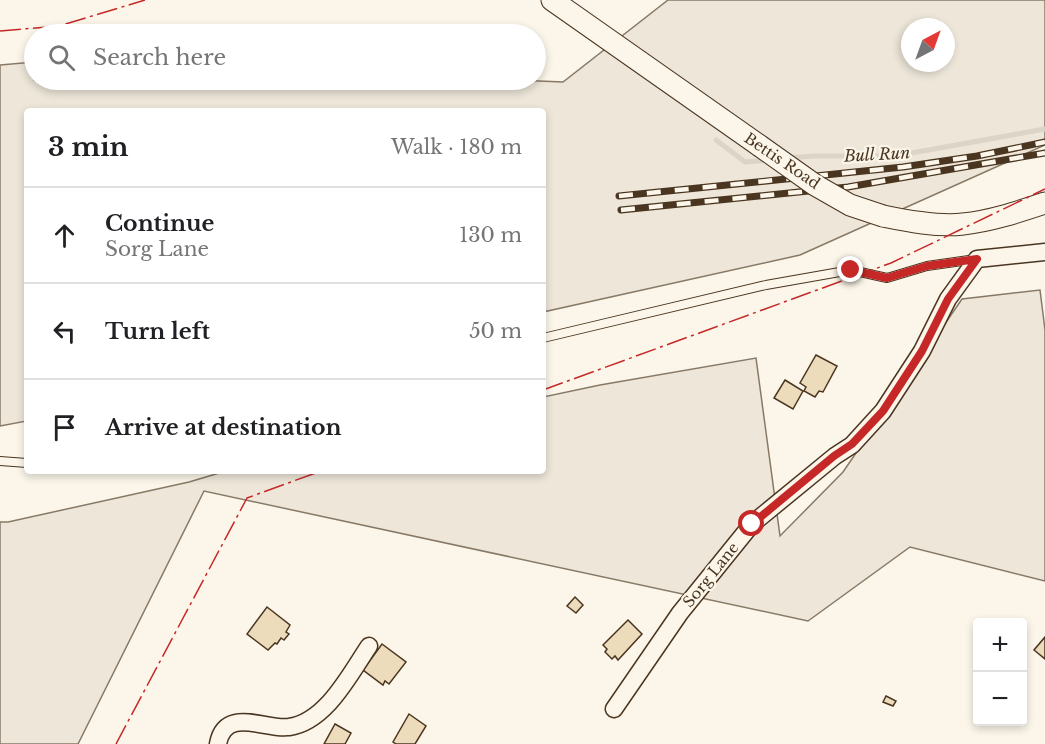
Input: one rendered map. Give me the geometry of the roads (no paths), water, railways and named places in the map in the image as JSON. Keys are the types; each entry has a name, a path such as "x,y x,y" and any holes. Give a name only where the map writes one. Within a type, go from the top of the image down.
{"street":[{"name":"Bettis Road","path":"552,0 815,185 850,205 883,216 961,225 1012,214 1045,203"},
{"path":"977,259 1045,252"},
{"name":"Sorg Lane","path":"614,709 680,613 752,524 834,456 852,444 883,411 922,351 948,299 977,259"},
{"path":"218,744 222,733 229,726 241,721 289,727 308,719 331,702 369,646"}],"lane":[{"path":"546,337 766,285 851,270 887,278 927,266 977,259"},
{"path":"0,461 24,463"}],"waterway":[{"name":"Bull Run","path":"788,158 895,156 1045,129"},
{"name":"Bull Run","path":"716,140 745,162 769,160"}],"railway":[{"path":"619,196 903,167 977,156 1045,142"},
{"path":"621,210 848,187 1045,153"}]}
